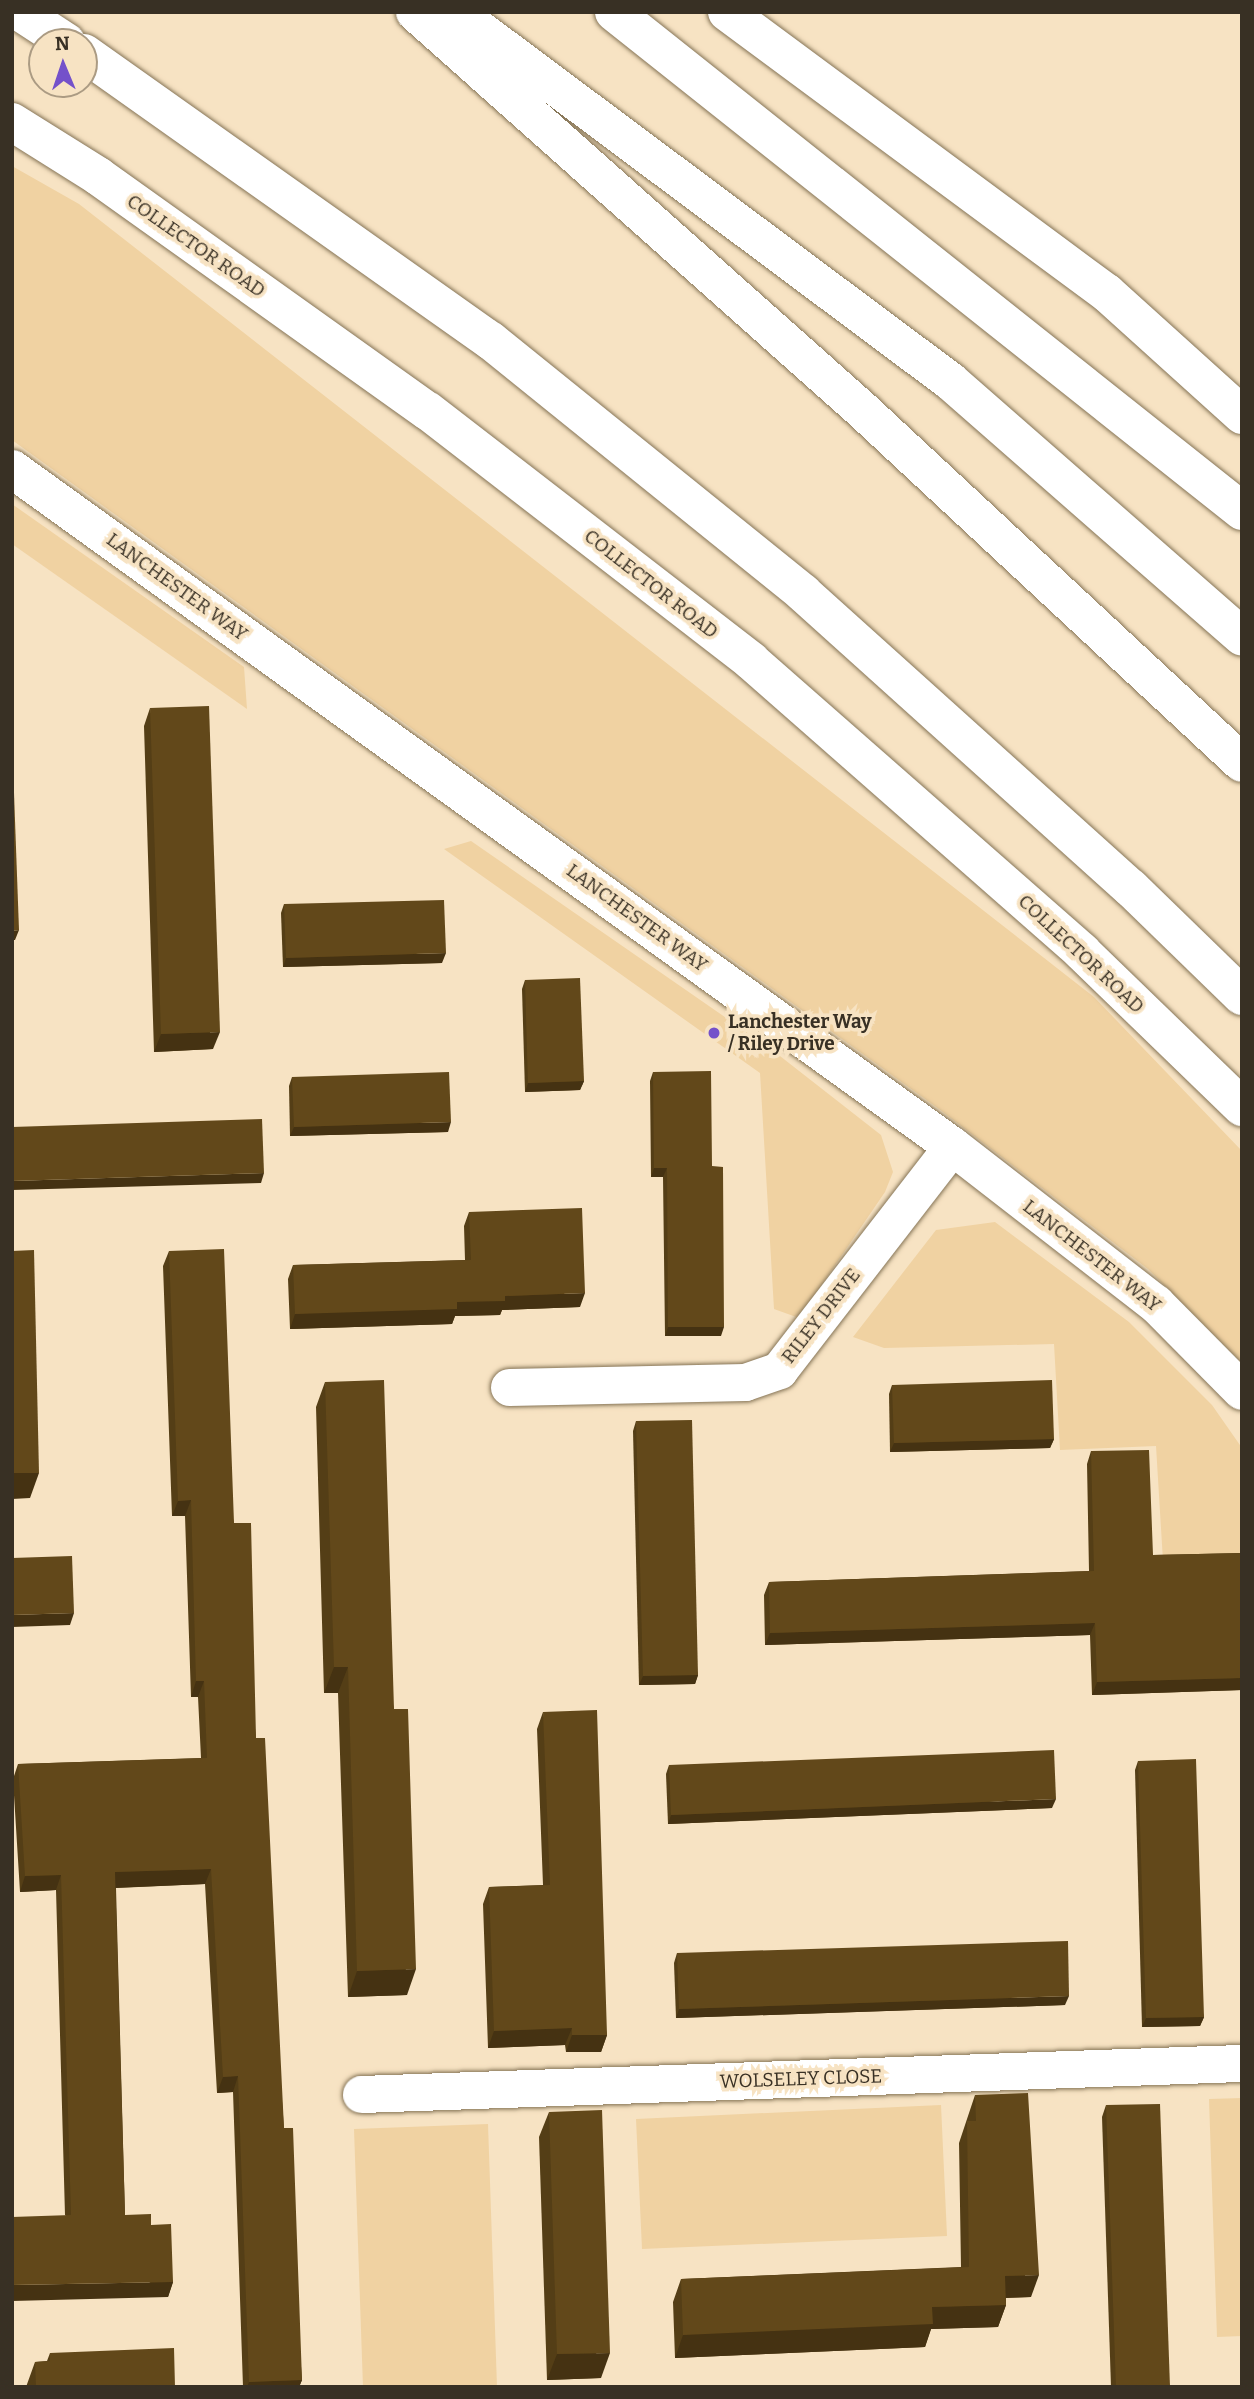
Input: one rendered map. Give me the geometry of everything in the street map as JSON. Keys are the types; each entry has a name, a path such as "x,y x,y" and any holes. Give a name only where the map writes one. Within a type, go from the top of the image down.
{"main road":[{"path":"20,12 45,28"},
{"path":"415,12 860,408 1242,763"},
{"path":"456,12 950,381 1242,637"},
{"path":"614,12 1242,511"},
{"path":"727,12 1107,293 1242,415"},
{"path":"98,63 491,341 803,593 1131,888 1242,996"},
{"name":"COLLECTOR ROAD","path":"12,122 98,176 428,411 751,661 1082,952 1242,1107"},
{"name":"LANCHESTER WAY","path":"12,469 952,1146 1156,1304 1242,1391"}],"street":[{"name":"RILEY DRIVE","path":"509,1387 745,1381 779,1370 952,1146"},
{"name":"WOLSELEY CLOSE","path":"361,2094 1242,2063"}],"shaded area":[{"path":"12,166 79,204 1094,997 1242,1151 1242,1363 1148,1269 939,1109 12,440"},
{"path":"12,504 244,667 247,709 12,544"},
{"path":"471,841 771,1049 881,1135 893,1172 885,1192 799,1318 774,1309 760,1073 444,849"},
{"path":"995,1222 1129,1322 1212,1405 1242,1448 1242,1558 1163,1561 1156,1446 1060,1450 1054,1344 884,1348 853,1337 936,1230"},
{"path":"1242,2098 1242,2336 1217,2337 1209,2099"},
{"path":"941,2105 947,2236 642,2249 636,2119"},
{"path":"488,2124 497,2387 363,2387 354,2129"}],"building":[{"path":"209,706 220,1032 161,1034 150,708"},
{"path":"12,738 19,930 12,931"},
{"path":"444,900 446,953 286,958 284,904"},
{"path":"580,978 584,1081 528,1083 525,980"},
{"path":"711,1071 712,1166 723,1167 724,1327 668,1327 667,1168 654,1168 653,1072"},
{"path":"449,1072 451,1122 294,1127 292,1077"},
{"path":"262,1119 264,1173 12,1181 12,1127"},
{"path":"582,1208 585,1293 505,1296 505,1301 457,1302 457,1309 295,1314 293,1265 471,1260 469,1212"},
{"path":"224,1249 234,1523 251,1523 256,1738 265,1738 284,2128 293,2128 302,2380 249,2382 238,2076 223,2077 211,1869 115,1872 125,2215 151,2214 151,2225 171,2224 173,2282 12,2285 12,2217 71,2215 61,1875 25,1876 18,1764 207,1758 204,1681 196,1681 191,1500 178,1501 169,1251"},
{"path":"34,1250 39,1473 12,1473 12,1251"},
{"path":"384,1380 394,1709 408,1709 416,1969 357,1971 348,1667 334,1667 325,1382"},
{"path":"1052,1380 1054,1439 894,1443 892,1385"},
{"path":"692,1420 698,1675 643,1676 636,1421"},
{"path":"1149,1450 1153,1555 1242,1553 1242,1678 1097,1682 1095,1623 770,1633 769,1582 1094,1571 1091,1451"},
{"path":"72,1556 74,1613 12,1615 12,1558"},
{"path":"597,1710 607,2035 572,2035 572,2028 494,2031 489,1887 550,1885 543,1712"},
{"path":"1054,1750 1056,1799 671,1815 669,1765"},
{"path":"1196,1759 1204,2017 1146,2018 1138,1761"},
{"path":"1068,1941 1069,1996 679,2009 677,1953"},
{"path":"1028,2093 1039,2275 1005,2276 1006,2305 932,2307 933,2324 683,2335 681,2279 969,2267 967,2121 976,2121 975,2095"},
{"path":"1160,2104 1170,2387 1116,2387 1106,2105"},
{"path":"602,2110 610,2353 557,2354 549,2112"},
{"path":"174,2348 175,2387 36,2387 35,2362 50,2361 50,2353"}],"place":[{"name":"Lanchester Way / Riley Drive","path":"714,1033"}]}
